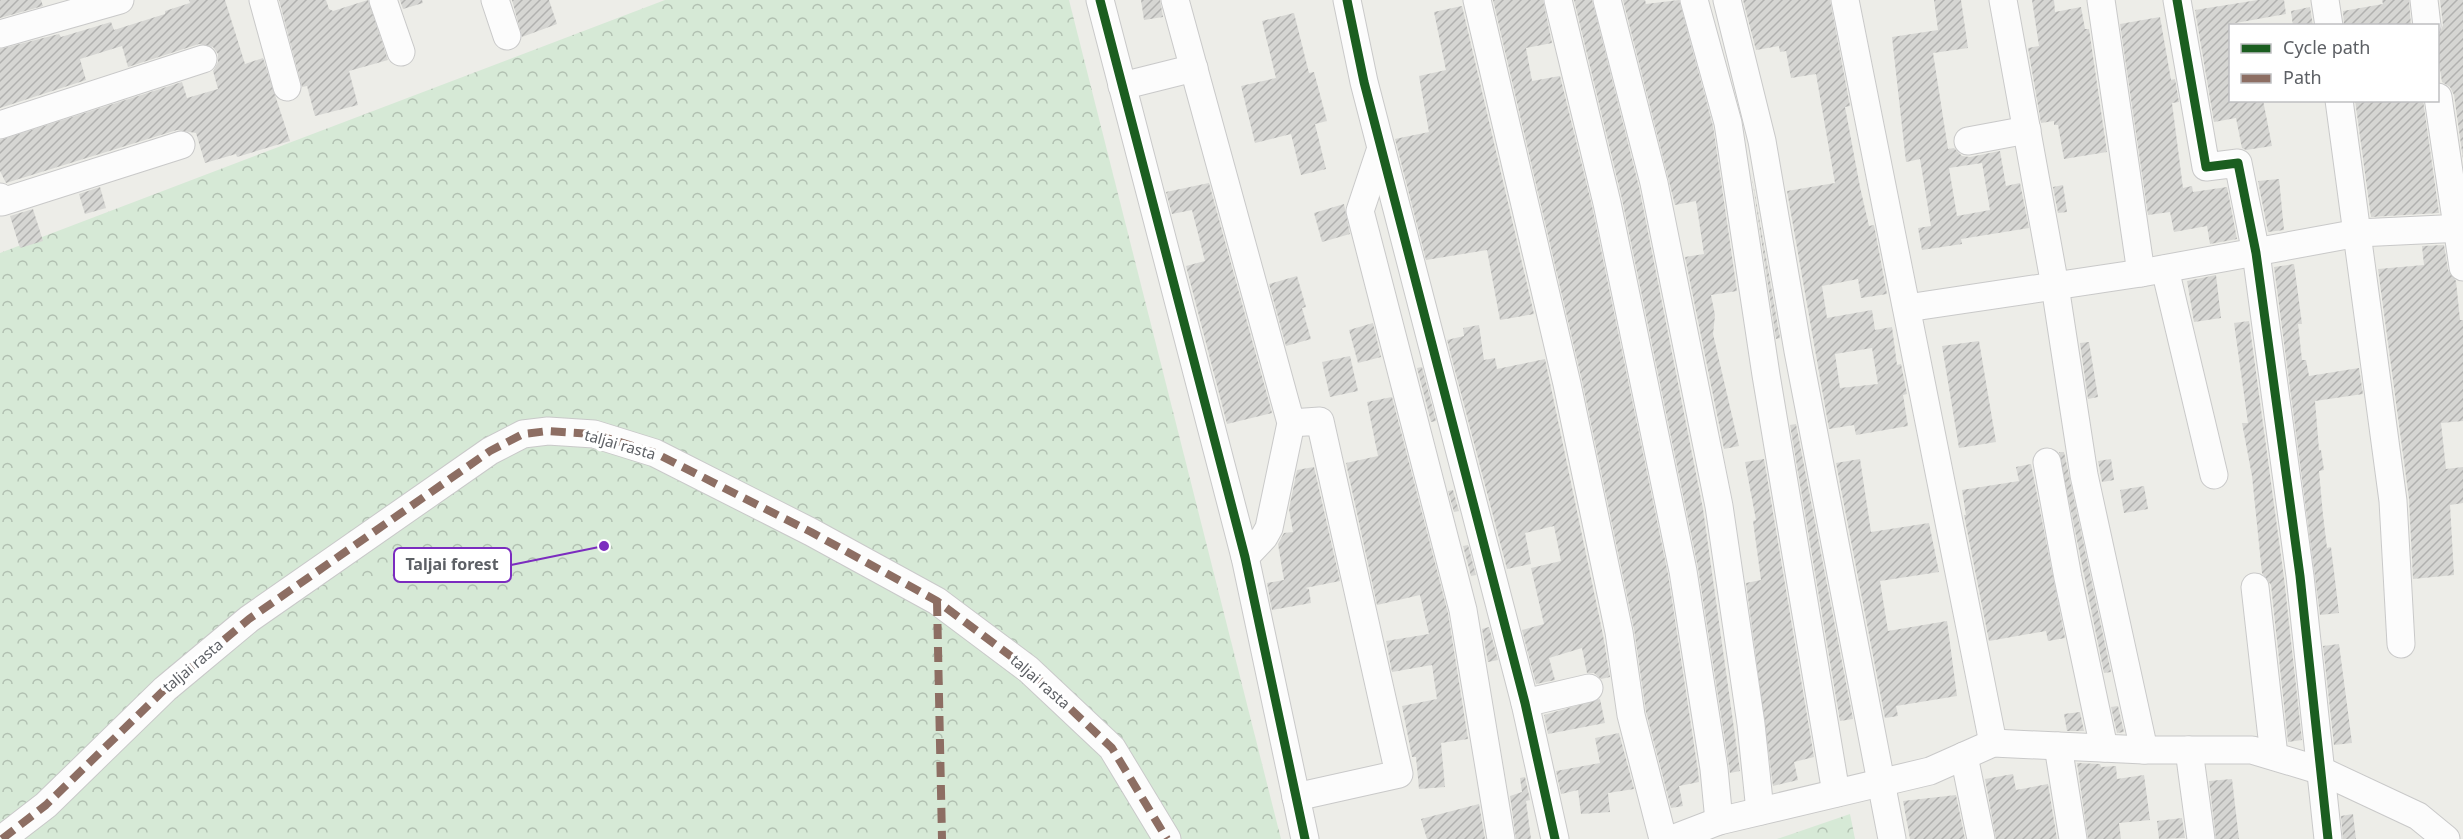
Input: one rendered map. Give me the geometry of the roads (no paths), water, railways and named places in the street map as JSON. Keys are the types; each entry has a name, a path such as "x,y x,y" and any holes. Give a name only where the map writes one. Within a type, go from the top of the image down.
{"street":[{"path":"0,34 120,0"},
{"path":"263,0 287,87"},
{"path":"383,0 401,52"},
{"path":"495,0 507,36"},
{"path":"1100,0 1245,557 1305,839"},
{"path":"1175,0 1291,423 1269,528 1264,537 1245,557"},
{"path":"1347,0 1381,148 1525,703 1555,839"},
{"path":"1477,0 1567,384 1619,632 1630,715 1663,839"},
{"path":"1558,0 1607,203 1680,560 1714,770 1719,821"},
{"path":"1607,0 1654,183 1719,506 1751,724 1760,811"},
{"path":"1694,0 1728,123 1768,386 1836,793"},
{"path":"1727,0 1762,141 1798,351 1892,839"},
{"path":"1845,0 1993,743"},
{"path":"2003,0 2055,286 2084,475 2144,750"},
{"path":"2101,0 2153,271 2214,475"},
{"path":"2177,0 2206,166 2238,163 2256,253 2300,576 2328,839"},
{"path":"2325,0 2329,24"},
{"path":"2424,0 2427,24"},
{"path":"0,125 203,59"},
{"path":"1122,87 1194,68"},
{"path":"2339,102 2393,501 2401,645"},
{"path":"2439,102 2463,267"},
{"path":"1968,141 2027,130"},
{"path":"0,196 2,202 181,145"},
{"path":"1381,148 1360,211 1463,610 1502,839"},
{"path":"1907,308 2153,271 2358,234 2459,228"},
{"path":"1291,423 1320,421 1399,774 1296,797"},
{"name":"taljai rasta","path":"2,839 46,805 165,689 249,619 490,451 523,434 548,431 594,434 655,453 811,532 937,601 1028,669 1112,748 1167,839"},
{"path":"2047,462 2063,555 2104,748"},
{"path":"2255,587 2274,756"},
{"path":"1525,703 1589,688"},
{"path":"1672,839 1719,821 1930,771 1993,743 2144,750 2252,750 2322,771 2420,827 2446,839"},
{"path":"2058,746 2073,839"},
{"path":"2188,750 2200,839"},
{"path":"1964,756 1981,839"}],"place":[{"name":"Taljai forest","path":"604,546"}]}
